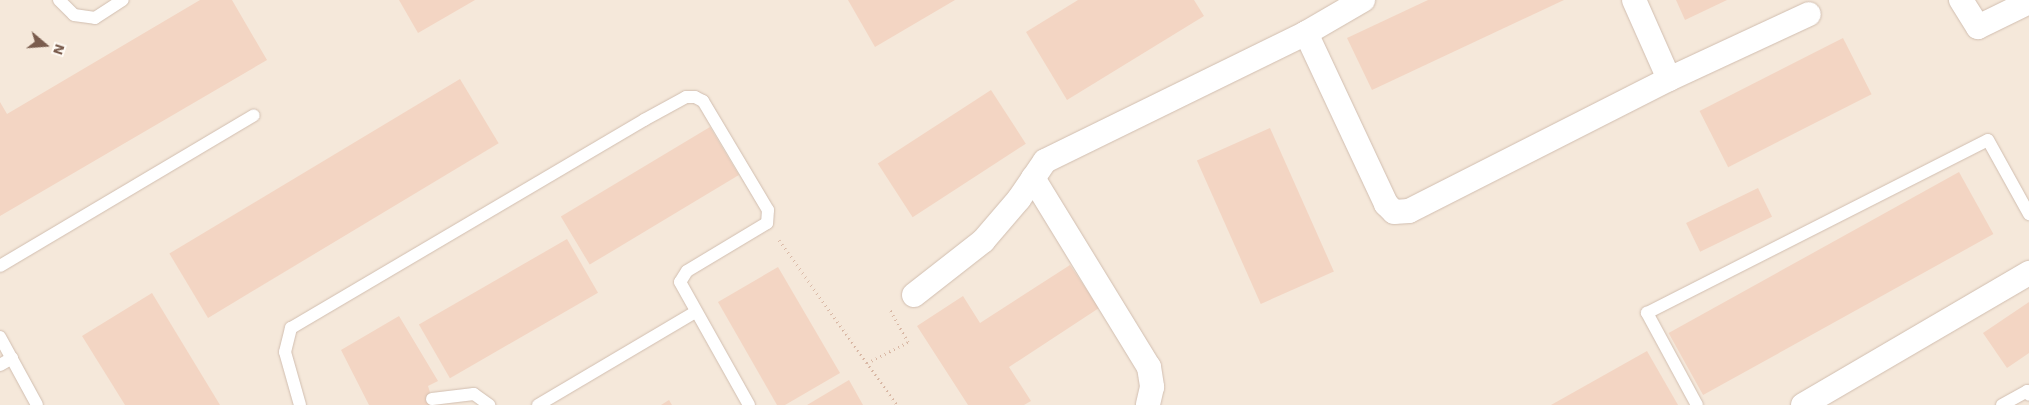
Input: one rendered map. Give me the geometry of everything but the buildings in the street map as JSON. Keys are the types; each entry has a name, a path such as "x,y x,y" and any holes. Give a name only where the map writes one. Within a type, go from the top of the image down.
{"street":[{"path":"914,295 983,241 1002,221 1045,161 1071,146 1306,33 1363,0"},
{"path":"1634,0 1669,80"},
{"path":"1962,0 1978,27 2029,2"},
{"path":"1306,33 1386,204 1394,212 1409,211 1669,80 1808,14"},
{"path":"1033,178 1149,367 1152,387 1148,405"},
{"path":"1803,405 2029,273"}],"lane":[{"path":"59,0 74,15 95,18 123,0"},
{"path":"300,405 285,352 291,328 686,97 703,100 768,210 767,223 681,276 681,288 749,405"},
{"path":"0,266 254,115"},
{"path":"1697,405 1647,313 1988,140 2029,214"},
{"path":"538,405 695,312"},
{"path":"0,337 37,405"},
{"path":"0,365 12,358"},
{"path":"2002,405 2027,391 2029,395"},
{"path":"432,399 474,394 489,405"}],"path":[{"path":"767,223 897,405"},
{"path":"867,364 908,342 889,308 914,295"}],"shaded area":[{"path":"0,0 2029,0 2029,405 0,405"}]}
